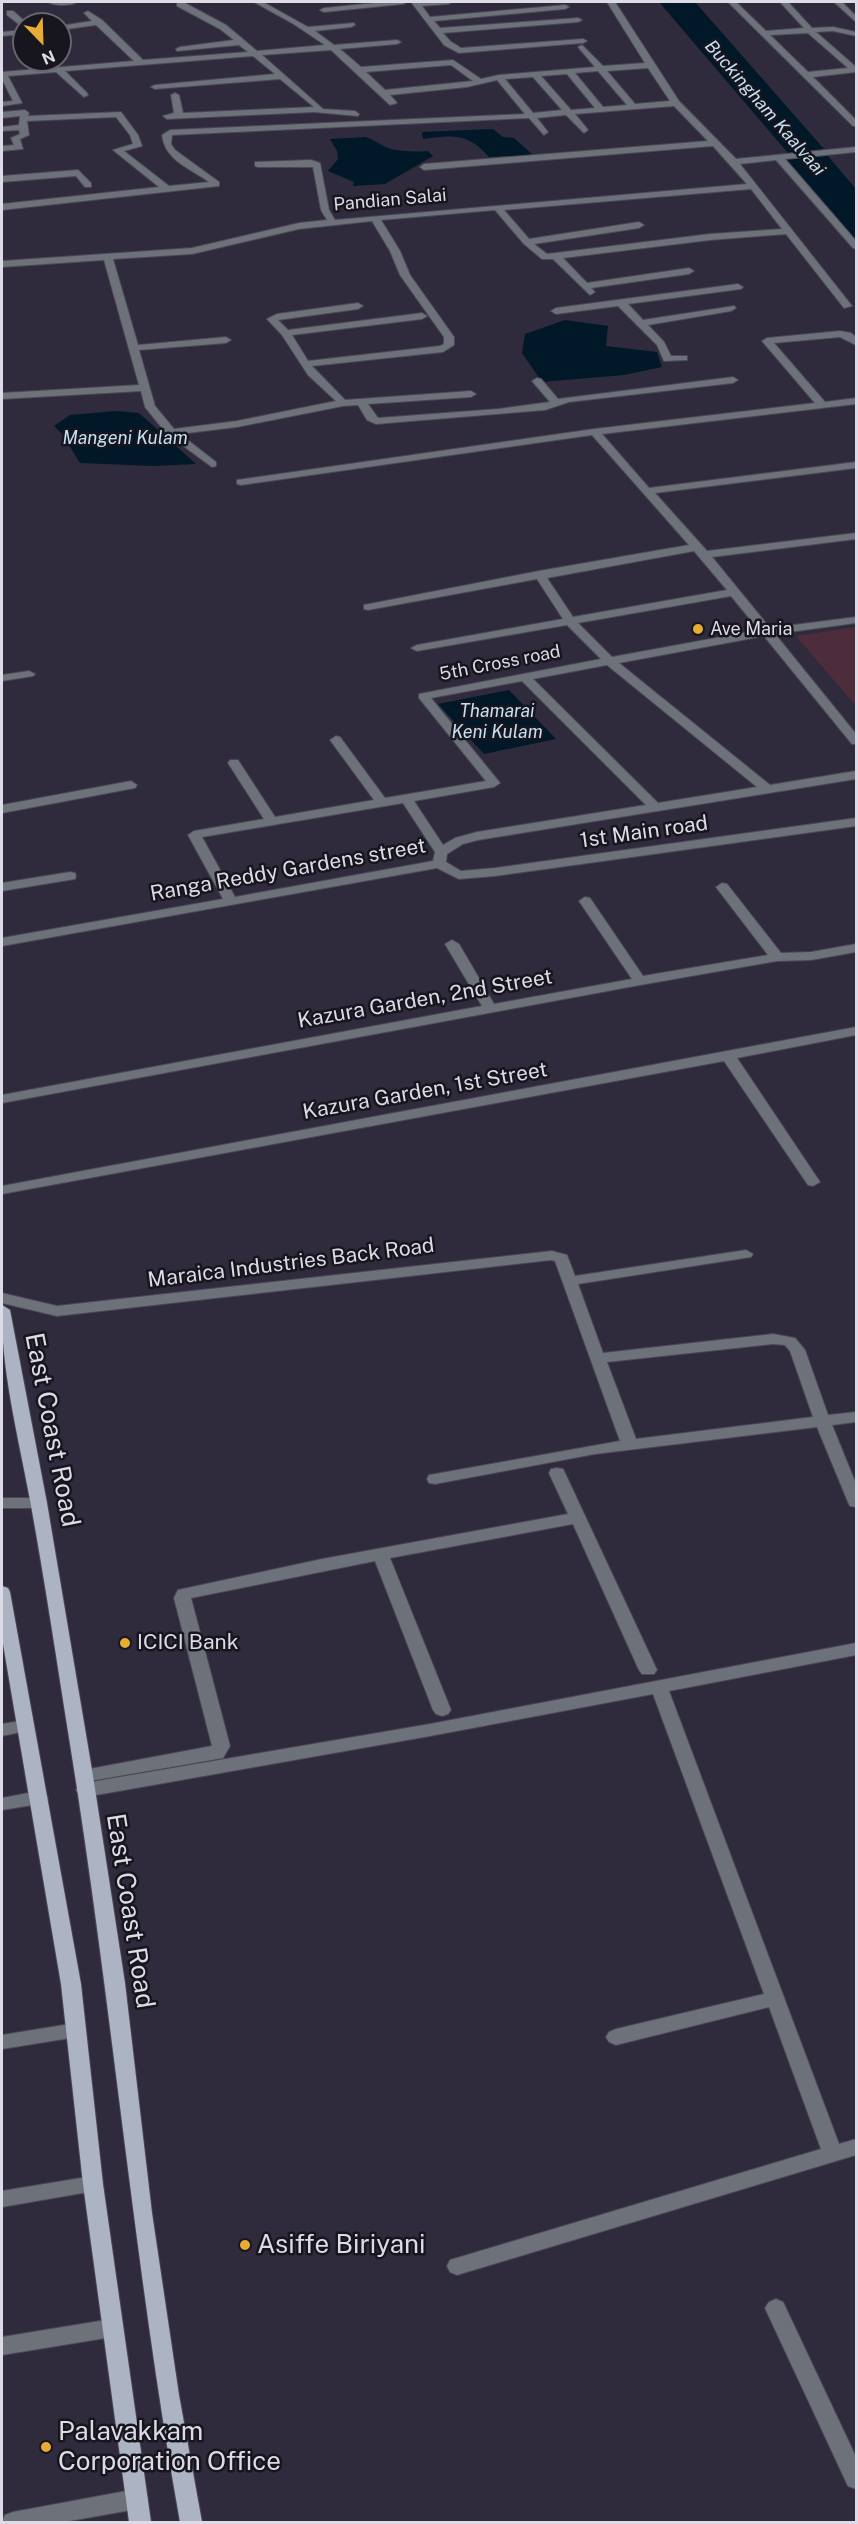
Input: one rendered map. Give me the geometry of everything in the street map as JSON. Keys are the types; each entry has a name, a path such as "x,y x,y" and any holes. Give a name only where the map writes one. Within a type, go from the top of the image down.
{"main road":[{"name":"East Coast Road","path":"2,1310 39,1503 84,1783 115,1983 141,2202 168,2395 191,2523"},
{"path":"2,1592 70,1984 93,2184 140,2523"}],"street":[{"path":"52,2 74,2"},
{"path":"260,3 274,2"},
{"path":"324,10 403,2"},
{"path":"416,3 448,2"},
{"path":"611,2 675,104 734,162 847,306"},
{"path":"732,2 805,75 852,114 856,124"},
{"path":"784,2 856,71"},
{"path":"837,2 856,20"},
{"path":"260,3 286,14 307,29 359,70 393,103"},
{"path":"416,3 447,43 459,51 583,44 633,107"},
{"path":"180,4 223,27 320,108 317,111"},
{"path":"429,19 565,7"},
{"path":"88,13 142,64"},
{"path":"438,31 549,25 578,20"},
{"path":"72,26 99,22"},
{"path":"307,29 351,25"},
{"path":"764,33 833,29 856,34"},
{"path":"180,49 242,42"},
{"path":"72,69 397,42"},
{"path":"359,70 453,62 478,81"},
{"path":"383,93 467,84 499,77 650,65"},
{"path":"569,71 601,110"},
{"path":"805,75 856,71"},
{"path":"2,104 18,103 2,74 32,72"},
{"path":"64,72 84,95"},
{"path":"536,75 584,130"},
{"path":"154,87 282,76"},
{"path":"499,77 544,132"},
{"path":"224,81 230,89"},
{"path":"2,93 11,92"},
{"path":"175,95 179,115"},
{"path":"2,207 216,184 176,156 166,144 167,134 531,116 675,104"},
{"path":"167,116 317,111 355,114"},
{"path":"2,115 25,113 23,123 25,135 15,138 20,147 2,148"},
{"path":"2,129 23,123 118,114 134,135 138,146 117,150 168,190"},
{"path":"423,167 713,143"},
{"path":"734,162 856,150"},
{"path":"778,157 856,246"},
{"path":"258,164 311,163 317,165 325,210 332,222"},
{"path":"72,164 88,185"},
{"path":"2,179 78,173"},
{"name":"Pandian Salai","path":"2,264 192,251 288,229 332,222 753,186"},
{"path":"497,207 527,242 545,257 710,237 789,231"},
{"path":"304,364 443,349 449,345 449,337 405,275 395,252 375,218"},
{"path":"527,242 639,225"},
{"path":"108,256 143,388 155,414 171,432 212,465"},
{"path":"556,256 602,305"},
{"path":"584,286 689,272"},
{"path":"555,311 738,288"},
{"path":"621,303 661,344 667,359 684,358"},
{"path":"343,403 322,386 304,364 286,333 272,319 358,306"},
{"path":"641,323 731,308"},
{"path":"286,333 422,316"},
{"path":"822,405 767,341 845,334 856,342"},
{"path":"133,348 226,340"},
{"path":"361,402 370,418 376,421 545,407 556,402 733,380"},
{"path":"537,381 556,402"},
{"path":"2,396 143,388"},
{"path":"171,432 237,424 343,403 471,394"},
{"path":"241,482 594,432 856,401"},
{"path":"594,432 700,551 856,741"},
{"path":"646,491 856,465"},
{"path":"368,607 539,574 700,551 856,536"},
{"path":"539,574 569,620 608,660 767,789"},
{"path":"417,648 733,592"},
{"name":"5th Cross road","path":"230,900 194,835 494,783 423,696 767,632 856,620"},
{"path":"2,678 29,674"},
{"path":"524,676 655,807"},
{"path":"336,741 382,802"},
{"path":"234,763 272,822"},
{"name":"Ranga Reddy Gardens street","path":"2,942 440,858 459,841 477,836 856,775"},
{"path":"2,809 130,785"},
{"path":"406,798 440,858"},
{"name":"1st Main road","path":"440,858 459,875 495,872 856,822"},
{"path":"2,887 70,876"},
{"path":"722,887 777,957"},
{"path":"585,901 640,981"},
{"path":"452,944 490,1008"},
{"name":"Kazura Garden, 2nd Street","path":"2,1099 640,981 777,957 811,957 856,948"},
{"name":"Kazura Garden, 1st Street","path":"2,1190 856,1031"},
{"path":"728,1056 813,1182"},
{"path":"630,1445 569,1281 746,1254"},
{"name":"Maraica Industries Back Road","path":"2,1298 57,1311 545,1255 559,1255 562,1258 569,1281"},
{"path":"598,1358 773,1339 790,1341 797,1350 822,1421 856,1502"},
{"path":"435,1479 630,1445 856,1417"},
{"path":"557,1473 648,1670"},
{"path":"2,1503 39,1503"},
{"path":"84,1783 206,1756 217,1753 221,1746 182,1598 184,1594 322,1565 381,1556 578,1518"},
{"path":"381,1556 442,1710"},
{"path":"84,1783 855,1652"},
{"path":"659,1687 833,2154"},
{"path":"2,1730 25,1726"},
{"path":"2,1804 39,1798"},
{"path":"616,2037 776,1998"},
{"path":"2,2042 76,2031"},
{"path":"457,2266 856,2147"},
{"path":"2,2199 93,2184"},
{"path":"776,2308 856,2480"},
{"path":"2,2346 112,2328"},
{"path":"13,2523 137,2499"}],"shaded area":[{"path":"856,627 856,706 796,636"}],"water":[{"name":"Buckingham Kaalvaai","path":"659,2 695,2 824,149 788,153"},
{"path":"493,129 503,137 514,138 533,155 489,157 467,140 452,137 423,139 422,132"},
{"path":"366,137 388,148 428,151 433,156 385,184 353,186 354,182 328,171 338,159 337,151 330,139"},
{"path":"828,156 856,189 856,245 782,160"},
{"path":"565,320 608,326 606,346 657,352 662,367 624,375 542,382 522,353 525,334"},
{"name":"Mangeni Kulam","path":"116,411 139,413 196,464 153,466 80,463 63,435 54,426 70,415"},
{"name":"Thamarai Keni Kulam","path":"509,690 556,739 484,754 438,704"}],"place":[{"name":"Ave Maria","path":"698,629"},
{"name":"ICICI Bank","path":"125,1643"},
{"name":"Asiffe Biriyani","path":"245,2245"},
{"name":"Palavakkam Corporation Office","path":"46,2447"}]}
